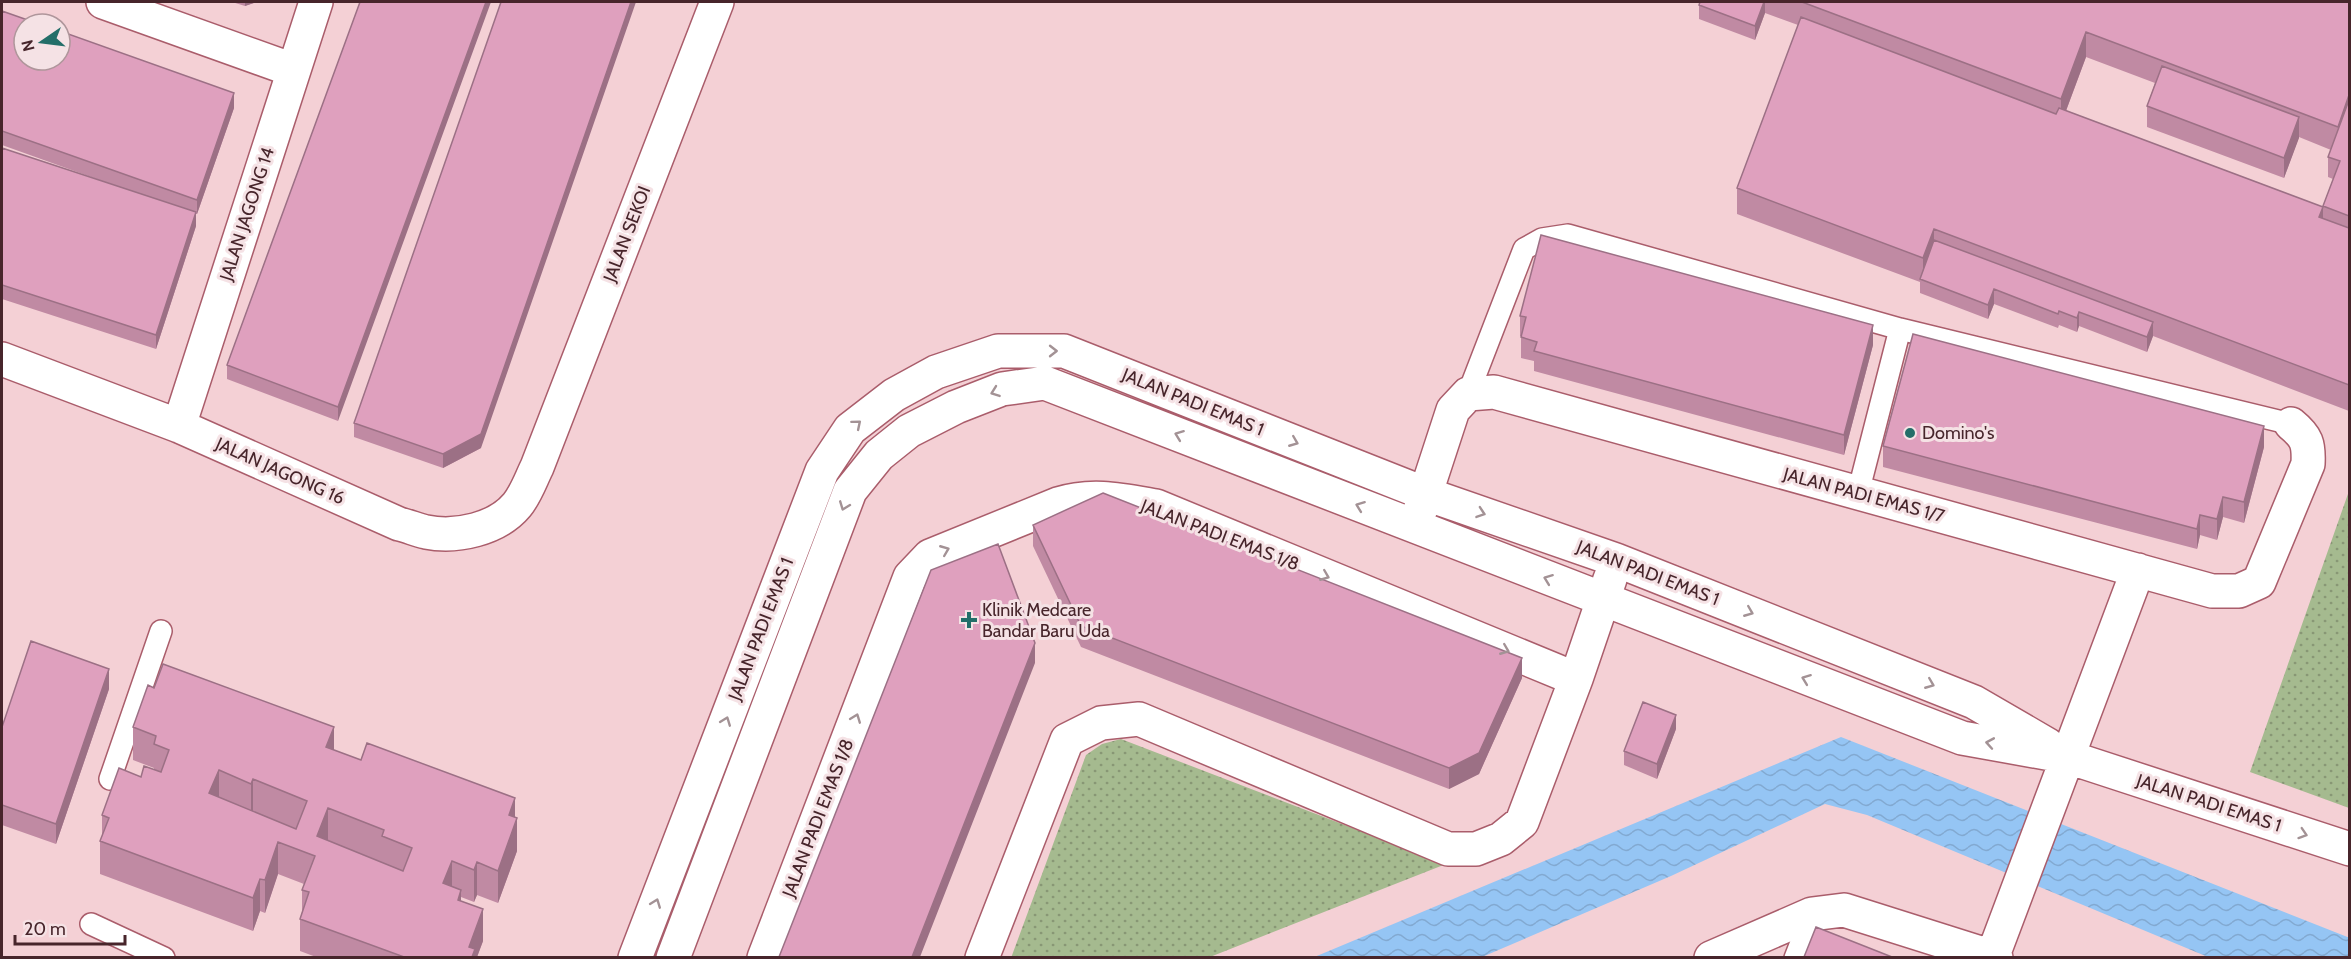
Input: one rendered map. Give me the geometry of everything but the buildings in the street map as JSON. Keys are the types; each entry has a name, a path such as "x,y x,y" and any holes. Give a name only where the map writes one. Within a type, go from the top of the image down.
{"street":[{"path":"103,2 293,70"},
{"name":"JALAN JAGONG 14","path":"179,426 316,2"},
{"name":"JALAN SEKOI","path":"537,467 717,2"},
{"name":"JALAN PADI EMAS 1","path":"635,957 822,471 850,429 894,395 936,372 998,351 1064,351 1426,494 1616,560 1974,702 2068,757"},
{"name":"JALAN JAGONG 16","path":"2,359 179,426 399,524 427,532 452,534 477,529 503,519 519,503 537,467"},
{"name":"JALAN PADI EMAS 1","path":"676,953 850,490 879,455 909,431 956,407 1002,389 1045,383 1962,738 2068,757 2349,849"},
{"name":"JALAN PADI EMAS 1/7","path":"1468,394 1494,392 2212,591 2239,591 2259,582 2308,464 2309,447 2303,434 2291,424"},
{"path":"1415,527 1453,410 1468,394"},
{"name":"JALAN PADI EMAS 1/8","path":"764,957 910,577 930,556 1058,504 1078,498 1114,498 1156,506 1576,679"},
{"path":"982,957 1067,740 1101,723 1139,718 1448,849 1476,849 1501,839 1522,822 1576,679 1616,560"},
{"path":"1711,957 1812,914 1844,910 1994,957 2138,570"}],"lane":[{"path":"1468,394 1524,249 1542,239 1568,235 1900,329 2291,424"},
{"path":"1858,494 1900,329"},
{"path":"110,779 161,631"},
{"path":"1795,957 1812,914"},
{"path":"91,924 164,957"}],"green space":[{"path":"2349,491 2350,808 2250,772"},
{"path":"1121,739 1446,864 1210,957 1011,958 1086,755 1102,744"}],"water":[{"path":"1841,737 2350,938 2349,957 2208,957 1867,815 1825,804 1671,876 1482,957 1312,958"}],"place":[{"name":"Domino's","path":"1910,433"},
{"name":"Klinik Medcare Bandar Baru Uda","path":"969,620"}]}
